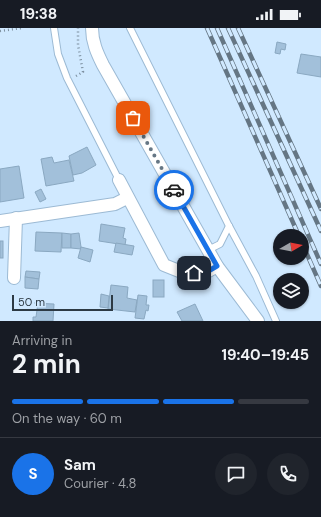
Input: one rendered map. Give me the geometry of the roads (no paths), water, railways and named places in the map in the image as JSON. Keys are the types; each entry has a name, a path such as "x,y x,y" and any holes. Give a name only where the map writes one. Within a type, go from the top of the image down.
{"street":[{"path":"92,28 92,39 103,65 217,266 258,321"},
{"path":"119,180 164,265 184,273 205,273 217,266"},
{"path":"0,221 115,204 128,198"},
{"path":"14,278 16,218"}],"lane":[{"path":"54,28 58,54 67,78 119,180"},
{"path":"130,28 229,226 256,276 276,321"},
{"path":"208,250 220,244 229,226"}],"railway":[{"path":"207,28 296,229"},
{"path":"217,28 321,264"},
{"path":"228,28 321,231"},
{"path":"238,28 321,209"},
{"path":"309,259 321,286"}]}
